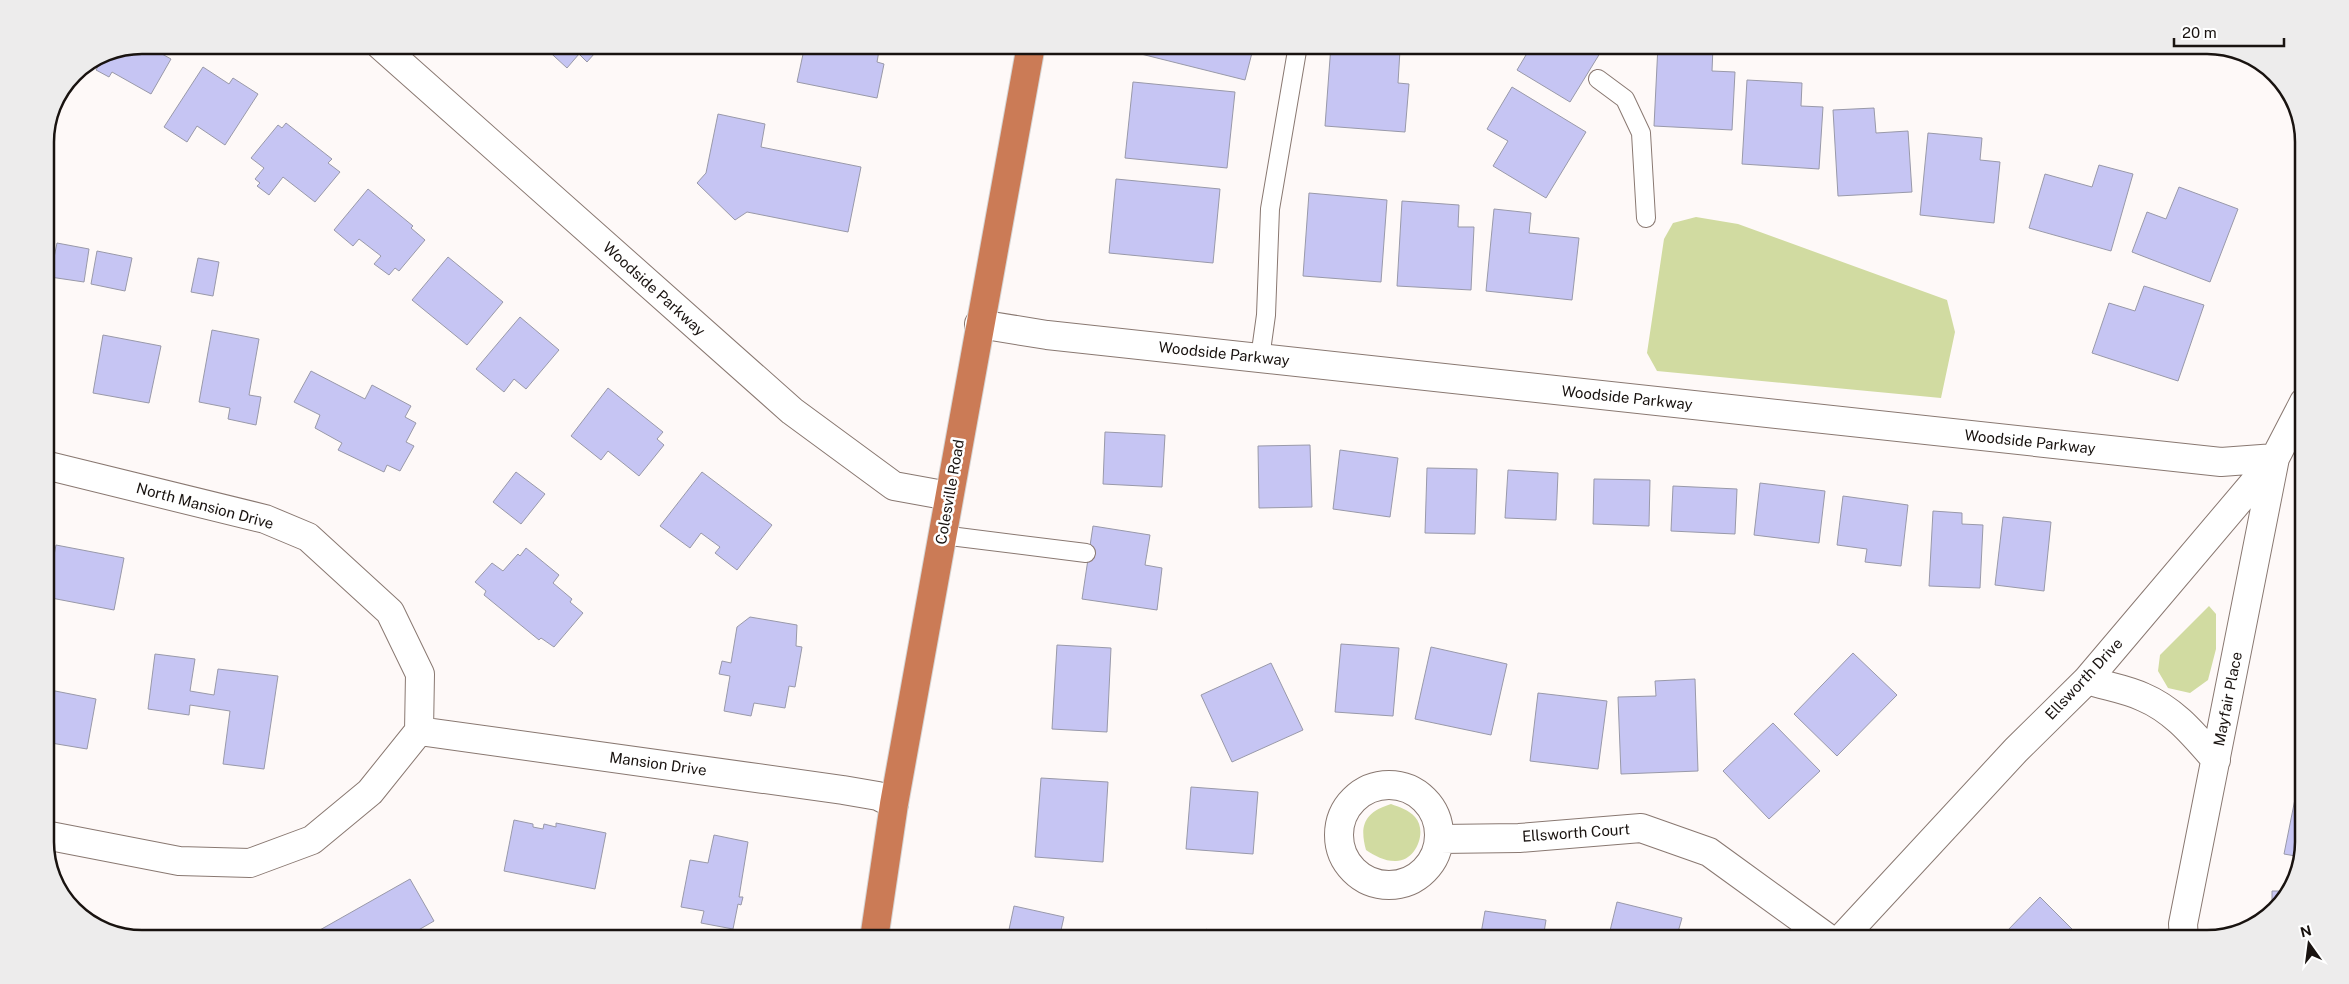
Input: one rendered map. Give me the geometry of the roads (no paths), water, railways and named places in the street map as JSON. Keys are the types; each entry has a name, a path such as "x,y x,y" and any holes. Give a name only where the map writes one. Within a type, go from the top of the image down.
{"highway":[{"name":"Colesville Road","path":"875,930 894,804 979,324 1029,54"}],"street":[{"name":"Woodside Parkway","path":"390,54 792,411 894,486 949,496"},
{"name":"Woodside Parkway","path":"979,324 1047,335 2221,462 2276,458"},
{"name":"Ellsworth Drive","path":"1849,930 2016,750 2087,680 2276,458 2295,427"},
{"name":"Mayfair Place","path":"2183,930 2183,924 2276,458"},
{"name":"North Mansion Drive","path":"54,467 265,519 308,537 390,612 420,674 419,731"},
{"path":"2087,680 2143,696 2174,714 2216,760"},
{"path":"54,837 179,861 250,863 312,840 370,792 419,731"},
{"name":"Mansion Drive","path":"419,731 843,790 878,796 894,804"},
{"name":"Ellsworth Court","path":"1440,839 1519,838 1641,828 1709,852 1817,930"}],"lane":[{"path":"1260,358 1266,315 1270,209 1296,54"},
{"path":"1598,79 1625,100 1641,133 1646,218"},
{"path":"942,535 1086,553"}]}
